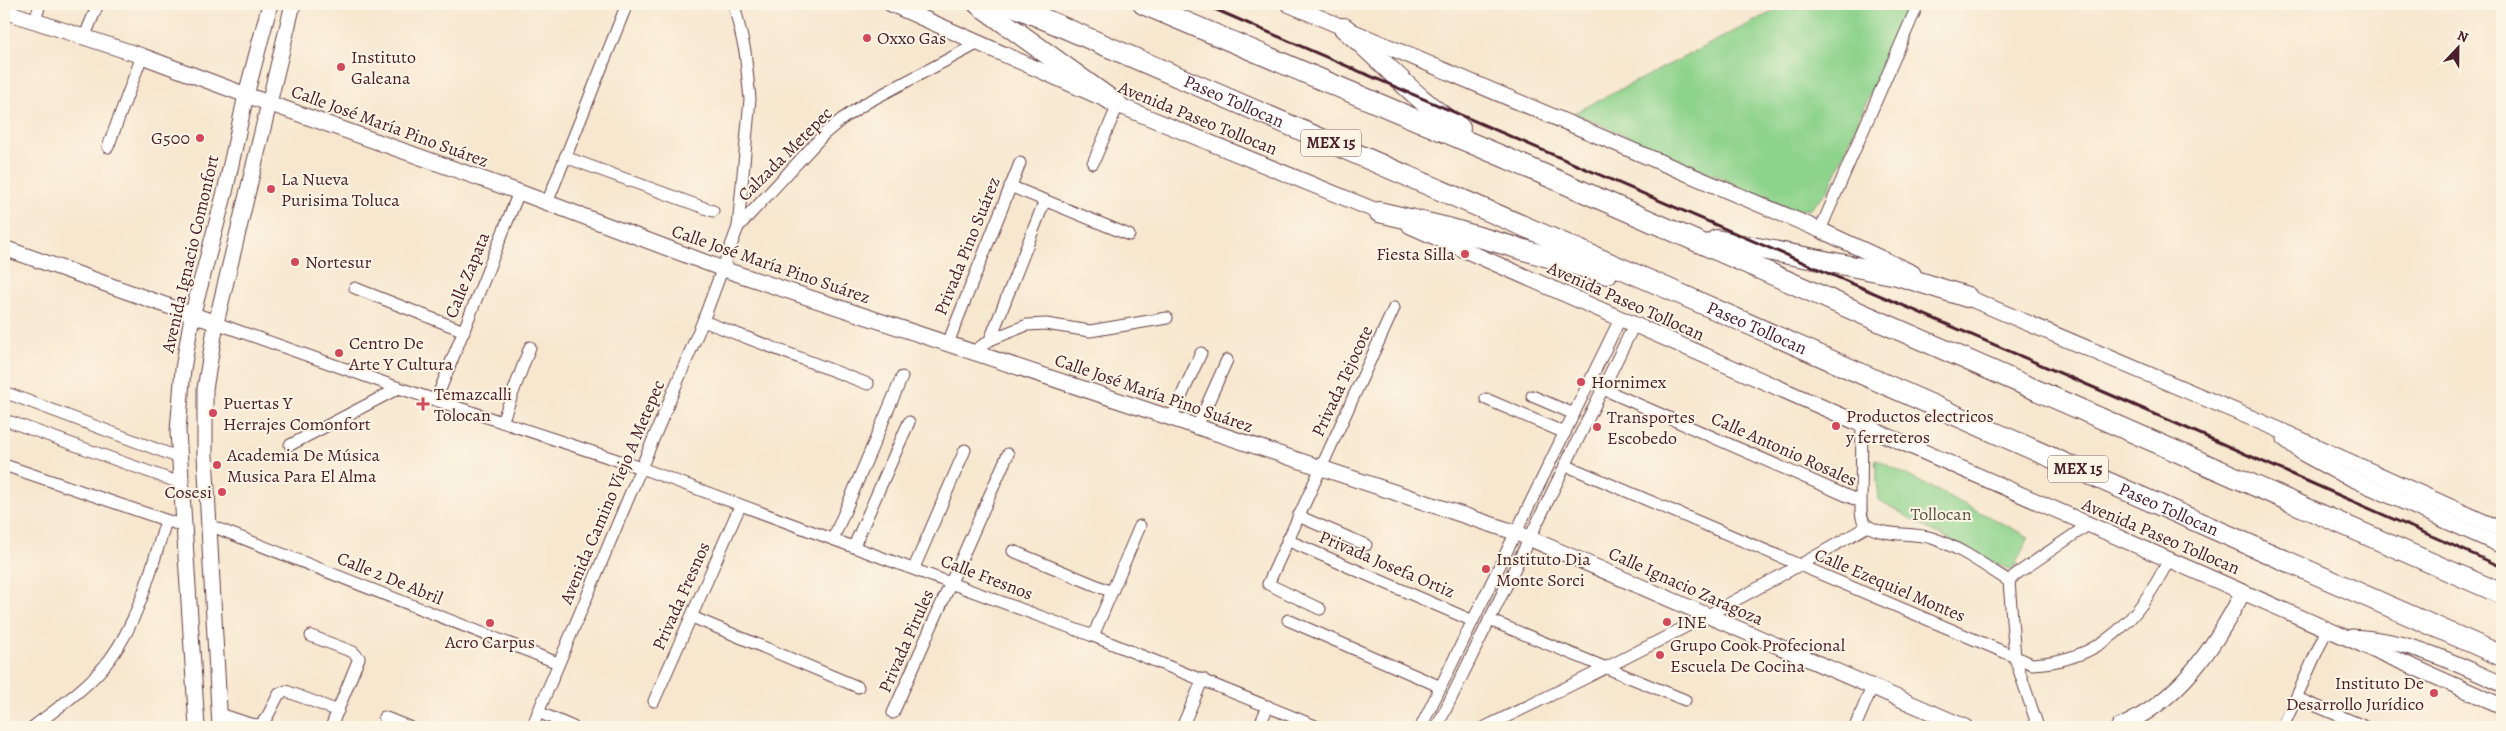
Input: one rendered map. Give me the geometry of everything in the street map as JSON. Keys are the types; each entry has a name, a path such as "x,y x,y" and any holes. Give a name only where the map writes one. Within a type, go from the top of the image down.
{"highway":[{"path":"978,4 1118,105"},
{"name":"Paseo Tollocan","path":"1009,4 1653,282 2502,656"},
{"path":"1144,4 1504,156 2502,594"},
{"path":"1344,28 1374,52 1416,97 1444,118 1504,156"},
{"path":"1379,212 1448,228 1608,274 1653,282"},
{"path":"1672,230 1897,275 1967,297"}],"main road":[{"name":"Avenida Ignacio Comonfort","path":"197,727 178,431 186,348 192,316 225,192 246,95 270,4"},
{"path":"220,721 204,412 209,361 216,323 293,4"},
{"name":"Avenida Paseo Tollocan","path":"892,4 977,44 1118,105 1379,212 2502,706"},
{"path":"1288,4 1820,230 1967,297 2275,428 2502,530"},
{"name":"Calle José María Pino Suárez","path":"5,10 142,56 519,192 723,269 1523,535"},
{"path":"4,248 216,323"},
{"path":"2275,428 2290,445 2320,464 2502,546"},
{"name":"Calle Ignacio Zaragoza","path":"1523,535 1965,727"},
{"path":"2119,727 2148,711 2187,679 2206,657 2243,592"},
{"name":"Avenida Paseo Tollocan","path":"2344,636 2378,638 2411,645 2502,684"}],"street":[{"path":"35,21 40,4"},
{"path":"84,38 98,4"},
{"path":"547,203 627,4"},
{"path":"734,4 747,59 750,98 738,227"},
{"path":"1820,230 1918,4"},
{"name":"Calzada Metepec","path":"723,269 738,227 824,134 866,103 977,44"},
{"path":"108,147 142,56"},
{"path":"1093,163 1118,105"},
{"path":"565,157 712,211"},
{"name":"Privada Pino Suárez","path":"948,343 1020,162"},
{"path":"1010,186 1129,235"},
{"name":"Calle Zapata","path":"436,400 519,192"},
{"path":"990,340 1045,200"},
{"name":"Avenida Camino Viejo A Metepec","path":"532,727 703,321 723,269"},
{"path":"356,288 464,331"},
{"name":"Privada Tejocote","path":"1320,609 1268,584 1394,308"},
{"path":"973,352 990,340 1027,325 1046,324 1090,331 1167,318"},
{"path":"703,321 868,384"},
{"path":"1421,727 1473,620 1565,465 1603,389 1627,322"},
{"path":"1438,727 1489,620 1564,433 1627,322"},
{"name":"Calle Fresnos","path":"216,323 399,388 641,468 740,506 854,546 1093,636 1318,727"},
{"path":"502,422 530,347"},
{"path":"1171,419 1201,354"},
{"path":"1197,427 1227,360"},
{"path":"833,539 902,378"},
{"path":"290,445 399,388"},
{"name":"Calle Antonio Rosales","path":"1603,389 1861,502 1862,517 1868,526"},
{"path":"4,392 180,458"},
{"path":"1532,396 1574,414"},
{"path":"1486,399 1564,433"},
{"path":"11,422 180,482"},
{"path":"854,546 909,422"},
{"path":"1861,502 1862,424"},
{"path":"914,568 965,450"},
{"name":"Privada Pirules","path":"893,713 1008,454"},
{"path":"4,465 183,526"},
{"name":"Calle Ezequiel Montes","path":"1565,465 2028,664 2039,664 2079,654 2096,647 2113,636 2140,609 2156,587 2169,559"},
{"name":"Privada Fresnos","path":"654,701 740,506"},
{"path":"1298,516 1366,545"},
{"path":"33,727 71,698 110,658 125,634 144,590 166,520"},
{"name":"Calle 2 De Abril","path":"209,525 558,663"},
{"path":"2038,727 2015,658 2008,589 2009,581 2088,525"},
{"path":"1093,636 1140,526"},
{"path":"1485,727 1608,668 1801,565 1868,526 1888,532 1932,538 1968,556 2009,581"},
{"name":"Privada Josefa Ortiz","path":"1287,540 1473,620"},
{"path":"1013,551 1112,592"},
{"path":"692,616 858,687"},
{"path":"1288,620 1441,687"},
{"path":"1489,620 1685,700"},
{"path":"2283,727 2328,629"},
{"path":"311,636 353,652 359,658 331,727"},
{"path":"1182,727 1203,679"},
{"path":"1855,727 1872,687"},
{"path":"220,721 260,725 267,717 279,694 286,691 338,711"},
{"path":"2296,698 2366,727"},
{"path":"1259,727 1268,706"},
{"path":"538,712 573,727"},
{"path":"384,717 409,727"}],"green space":[{"path":"1788,4 1909,4 1829,189 1810,209 1793,210 1574,113"},
{"name":"Tollocan","path":"1875,459 2029,537 2012,571 1932,531 1879,500"}],"railway":[{"path":"1203,4 2125,401 2502,567"}],"place":[{"name":"Oxxo Gas","path":"867,38"},
{"name":"Instituto Galeana","path":"341,67"},
{"name":"G500","path":"200,138"},
{"name":"La Nueva Purisima Toluca","path":"271,189"},
{"name":"Fiesta Silla","path":"1465,254"},
{"name":"Nortesur","path":"295,262"},
{"name":"Centro De Arte Y Cultura","path":"339,353"},
{"name":"Hornimex","path":"1581,382"},
{"name":"Temazcalli Tolocan","path":"423,404"},
{"name":"Puertas Y Herrajes Comonfort","path":"213,413"},
{"name":"Productos electricos y ferreteros","path":"1836,426"},
{"name":"Transportes Escobedo","path":"1597,427"},
{"name":"Academia De Música Musica Para El Alma","path":"217,465"},
{"name":"Cosesi","path":"222,492"},
{"name":"Instituto Dia Monte Sorci","path":"1486,569"},
{"name":"INE","path":"1667,622"},
{"name":"Acro Carpus","path":"490,623"},
{"name":"Grupo Cook Profecional Escuela De Cocina","path":"1660,655"},
{"name":"Instituto De Desarrollo Jurídico","path":"2434,693"}]}
